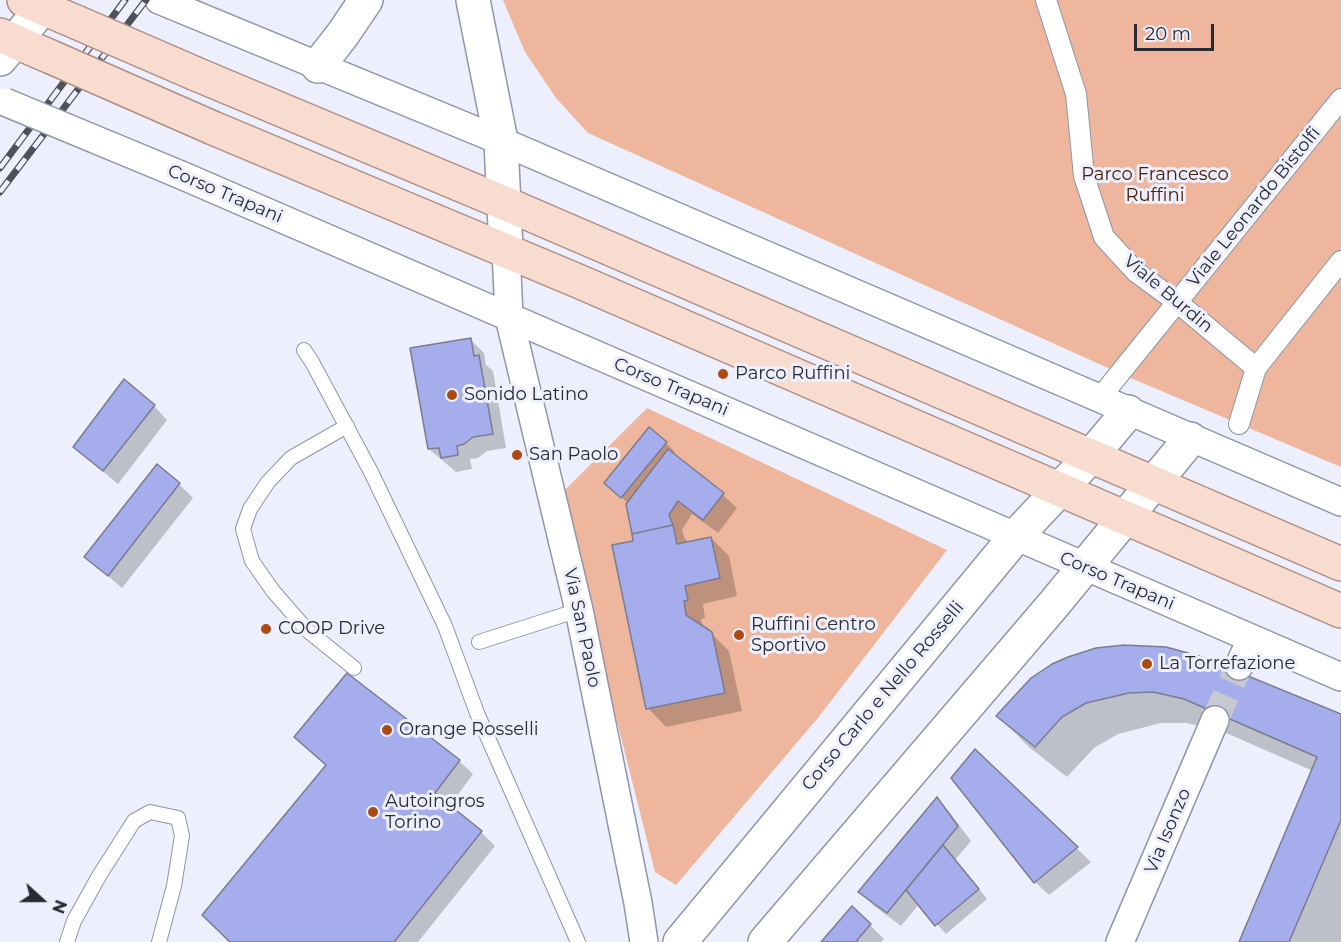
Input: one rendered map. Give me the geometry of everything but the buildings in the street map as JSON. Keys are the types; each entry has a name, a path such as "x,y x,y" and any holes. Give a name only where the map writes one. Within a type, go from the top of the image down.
{"main road":[{"path":"38,3 237,93 504,203 1341,564"},
{"path":"5,45 51,57 213,128 506,250 1341,610"}],"street":[{"path":"159,0 501,141 1341,502"},
{"path":"318,66 366,0"},
{"path":"473,0 501,141 506,250"},
{"name":"Viale Burdin","path":"1046,0 1076,94 1084,176 1104,237 1136,272 1177,302 1256,368"},
{"path":"5,45 38,3"},
{"name":"Viale Leonardo Bistolfi","path":"1099,399 1341,99"},
{"name":"Corso Trapani","path":"3,101 181,174 1341,677"},
{"name":"Via San Paolo","path":"506,250 509,316 579,610 644,942"},
{"path":"1239,424 1256,368 1341,261"},
{"name":"Corso Carlo e Nello Rosselli","path":"680,942 1016,537 1091,456 1128,412"},
{"path":"765,942 1085,567 1190,439"},
{"path":"1239,666 1251,639"},
{"name":"Via Isonzo","path":"1120,942 1215,720"}],"lane":[{"path":"304,350 347,426 446,626 477,712 578,942"},
{"path":"347,426 291,458 268,482 250,509 243,529 252,561 273,591 307,630 354,668"},
{"path":"479,642 579,610"},
{"path":"67,942 74,921 134,820 150,812 178,818 182,836 174,886 159,942"}],"green space":[{"name":"Parco Francesco Ruffini","path":"503,0 1341,0 1341,467 1119,373 588,133 556,98 525,52"},
{"name":"Ruffini Centro Sportivo","path":"647,408 947,550 817,719 676,885 655,872 560,495"}],"tunnel":[{"path":"1215,720 1239,666"}],"railway":[{"path":"0,168 125,0"},
{"path":"0,192 146,0"}],"place":[{"name":"Parco Ruffini","path":"723,374"},
{"name":"Sonido Latino","path":"452,395"},
{"name":"San Paolo","path":"517,455"},
{"name":"COOP Drive","path":"266,629"},
{"name":"Ruffini Centro Sportivo","path":"739,635"},
{"name":"La Torrefazione","path":"1147,664"},
{"name":"Orange Rosselli","path":"387,730"},
{"name":"Autoingros Torino","path":"373,812"}]}
